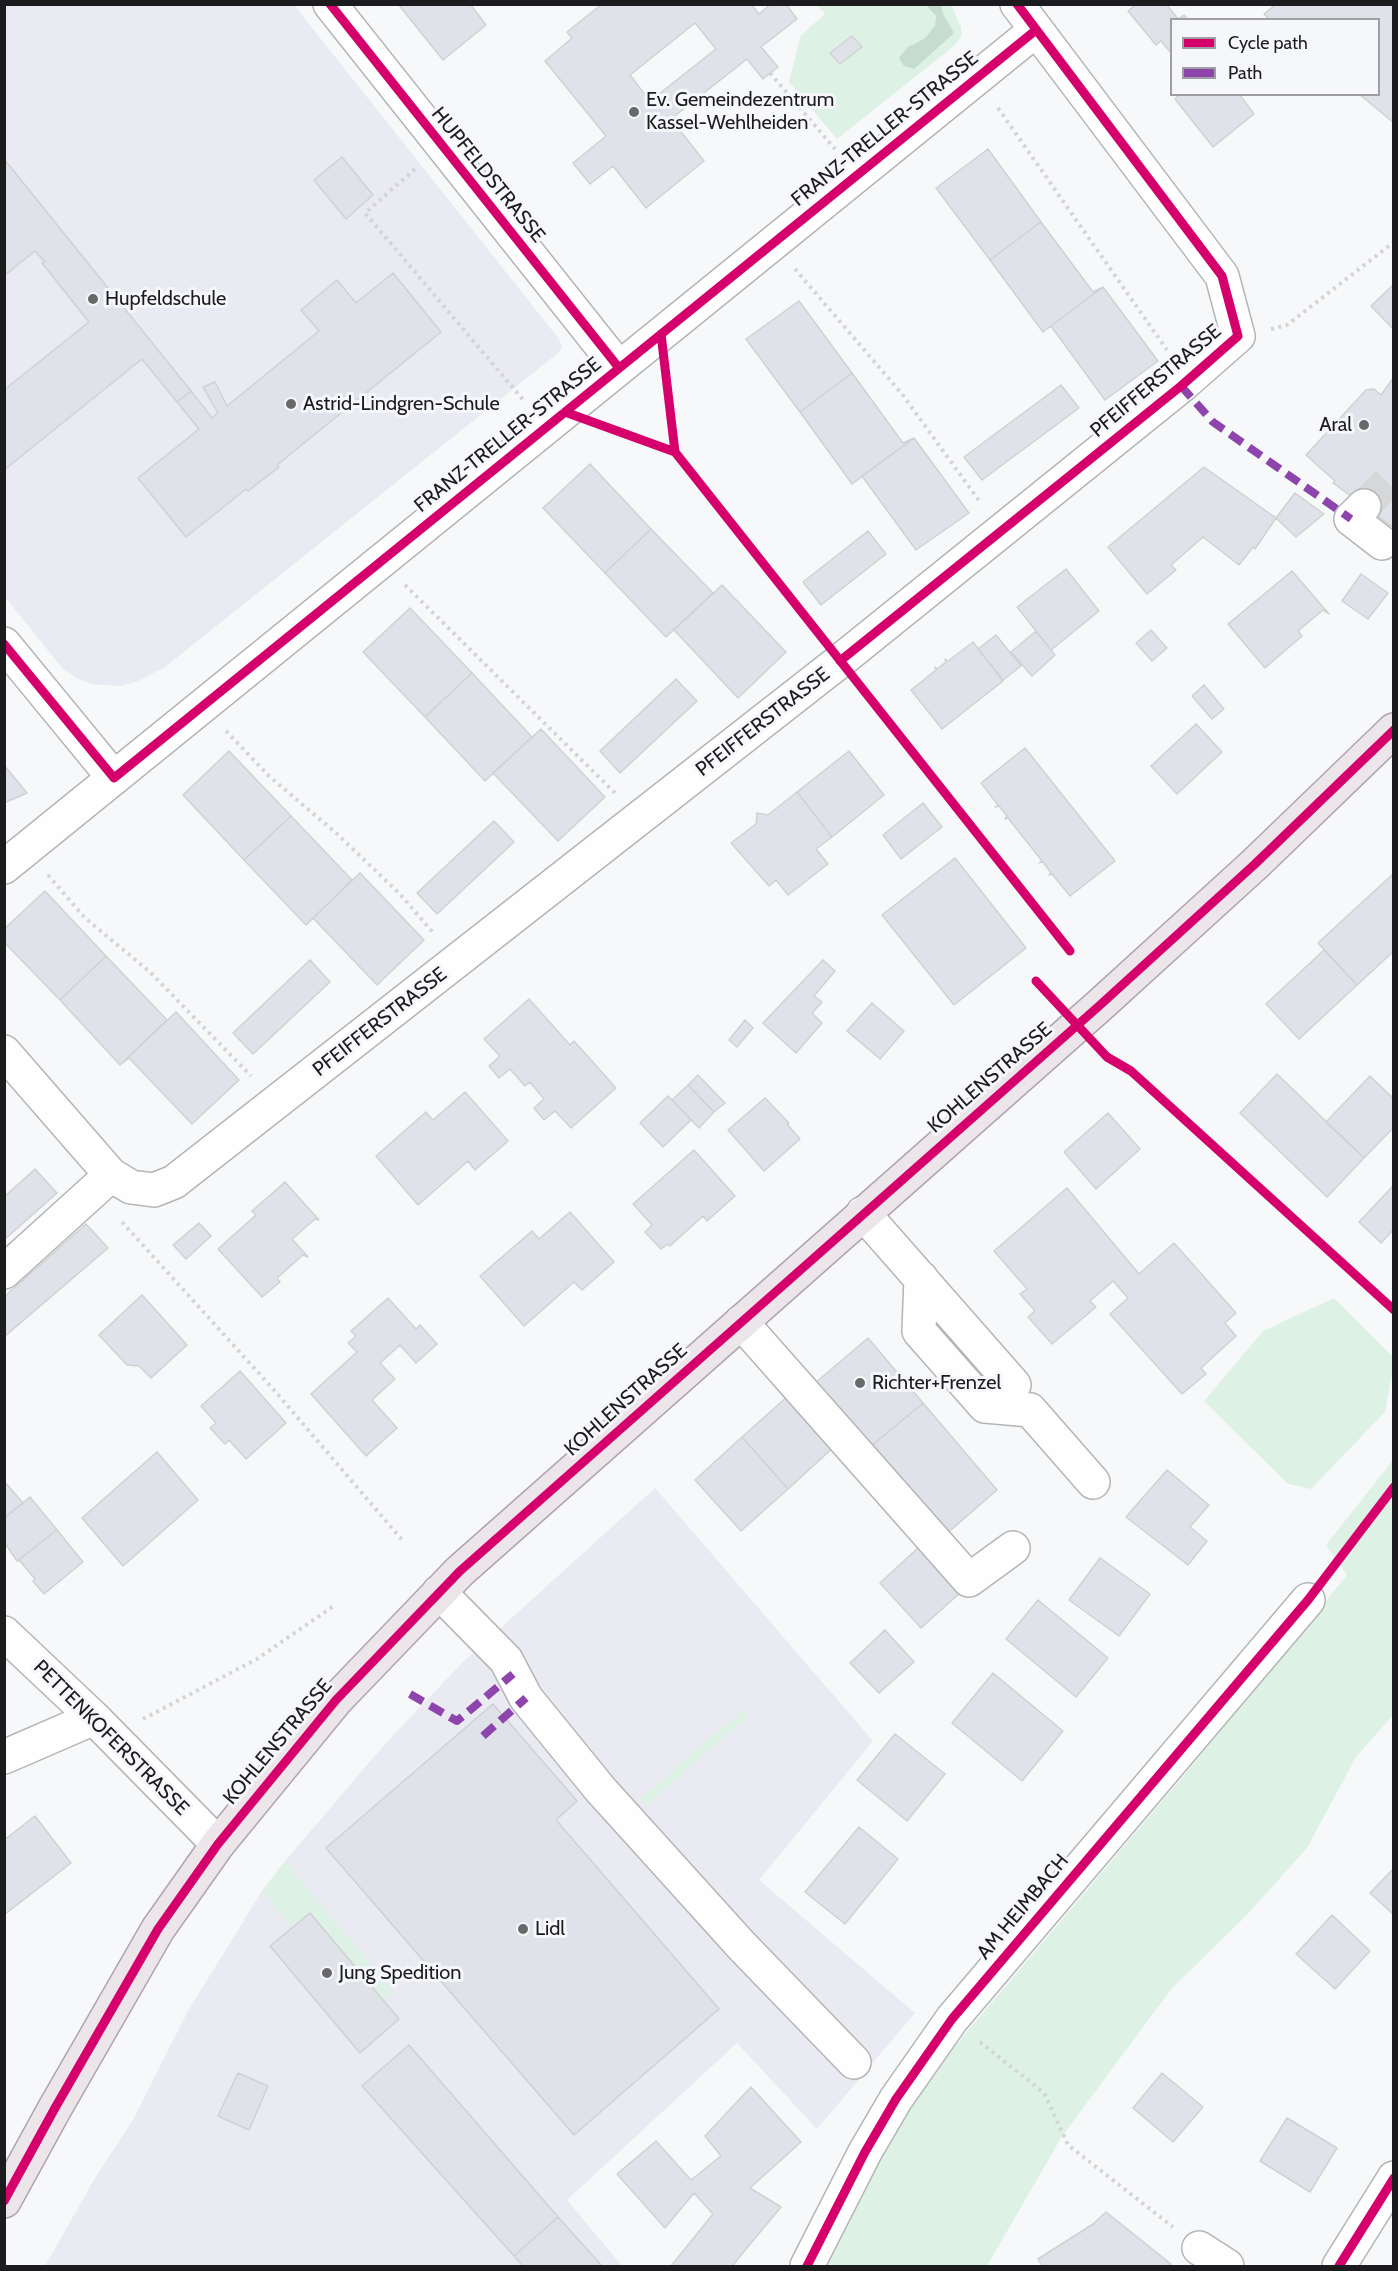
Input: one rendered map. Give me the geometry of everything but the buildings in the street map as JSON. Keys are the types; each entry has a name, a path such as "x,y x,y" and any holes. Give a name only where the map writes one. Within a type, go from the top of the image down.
{"main road":[{"name":"KOHLENSTRASSE","path":"4,2201 54,2108 158,1929 218,1844 298,1743 440,1592 1186,927 1394,730"}],"street":[{"name":"HUPFELDSTRASSE","path":"330,4 619,368"},
{"name":"FRANZ-TRELLER-STRASSE","path":"15,858 977,78 1027,17"},
{"name":"PFEIFFERSTRASSE","path":"121,1181 154,1190 174,1182 201,1163 640,819 1190,379 1238,336 1222,276 1027,17"},
{"path":"1364,506 1351,519 1390,542"},
{"path":"4,644 114,778"},
{"path":"4,1052 121,1181 4,1272"},
{"path":"863,1214 1014,1385"},
{"path":"921,1278 919,1331 984,1406 1030,1410 1093,1482"},
{"path":"741,1322 969,1580 1013,1548"},
{"path":"440,1592 506,1660 526,1698 600,1789 741,1945 854,2062"},
{"name":"AM HEIMBACH","path":"807,2266 865,2152 896,2099 952,2019 1308,1600"},
{"name":"PETTENKOFERSTRASSE","path":"4,1633 103,1726 218,1844"},
{"path":"4,1757 103,1726"},
{"path":"1339,2266 1394,2178"},
{"path":"1199,2248 1227,2266"}],"path":[{"path":"770,73 857,175"},
{"path":"977,78 1132,302 1190,379"},
{"path":"442,146 365,213 546,428"},
{"path":"1238,336 1287,325 1394,242"},
{"path":"774,243 831,314 902,394 1001,531"},
{"path":"381,561 542,718 640,819"},
{"path":"202,707 269,776 336,833 400,894 458,961"},
{"path":"15,858 150,972 277,1103"},
{"path":"121,1181 121,1220 274,1390 403,1541"},
{"path":"103,1726 257,1659 335,1605"},
{"path":"952,2019 1044,2093 1068,2145 1199,2248"}],"shaded area":[{"path":"4,5 294,5 559,339 562,347 558,353 165,667 136,682 121,686 92,684 78,679 63,669 5,597"},
{"path":"655,1488 873,1741 759,1880 915,2013 817,2129 737,2043 567,2200 622,2266 45,2266 95,2178 133,2120 188,2011 262,1891 285,1861 386,1743 462,1663"}],"green space":[{"path":"817,5 951,5 961,27 961,37 954,46 837,139 789,82 801,35 825,14"},
{"path":"926,5 941,5 943,14 954,33 914,69 904,66 899,58 908,47 924,39 935,26 936,16"},
{"path":"1334,1298 1393,1357 1393,1368 1385,1412 1311,1489 1288,1484 1204,1401 1263,1331"},
{"path":"1393,1460 1393,1715 1356,1757 1307,1848 1246,1916 1172,1988 1061,2138 987,2266 823,2266 888,2140 933,2072 1180,1780 1347,1575 1326,1545"},
{"path":"742,1710 748,1716 646,1806 640,1799"},
{"path":"285,1861 393,1992 384,2000 310,1913 293,1928 262,1891"}],"tunnel":[{"path":"1364,506 1394,476"}],"marked path":[{"path":"1181,386 1213,422 1351,519"},
{"path":"410,1694 457,1721 513,1674"},
{"path":"483,1736 526,1698"}],"cycle path":[{"path":"330,4 619,368"},
{"path":"840,661 1181,386 1238,336 1222,276 1017,4"},
{"path":"4,644 114,778 1036,30"},
{"path":"661,334 675,452 1070,951"},
{"path":"565,412 675,452"},
{"path":"4,2201 158,1929 218,1844 336,1700 460,1571 1099,1006 1255,864 1394,730"},
{"path":"1036,981 1107,1057 1131,1071 1394,1310"},
{"path":"807,2266 865,2152 896,2099 952,2019 1308,1600 1394,1487"},
{"path":"1339,2266 1394,2178"}],"place":[{"name":"Ev. Gemeindezentrum Kassel-Wehlheiden","path":"634,112"},
{"name":"Hupfeldschule","path":"93,299"},
{"name":"Astrid-Lindgren-Schule","path":"291,404"},
{"name":"Aral","path":"1364,425"},
{"name":"Richter+Frenzel","path":"860,1383"},
{"name":"Lidl","path":"523,1929"},
{"name":"Jung Spedition","path":"327,1973"}]}
